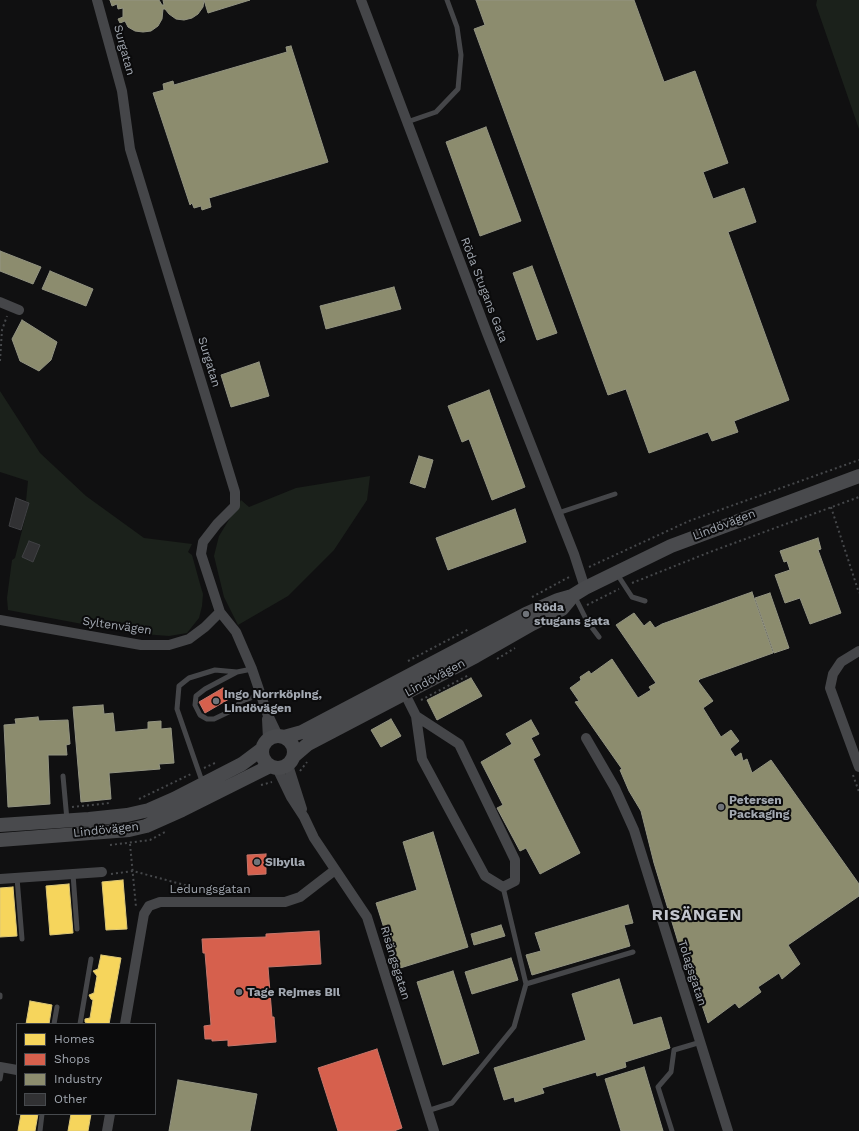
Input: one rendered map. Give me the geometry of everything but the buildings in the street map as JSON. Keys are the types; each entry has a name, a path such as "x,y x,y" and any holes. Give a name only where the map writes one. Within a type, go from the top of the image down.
{"main road":[{"name":"Lindövägen","path":"0,840 68,834 130,837 162,820 206,790 273,740 302,732 526,614 577,593 686,540 859,476"},
{"name":"Lindövägen","path":"0,825 127,814 149,810 206,790 284,768 308,744 408,699 476,656 532,624 562,609 577,593"},
{"path":"273,740 292,745 284,768 263,760 273,740"}],"street":[{"name":"Surgatan","path":"97,0 122,91 130,149 235,492 235,506 203,542 201,554 220,612 234,629 252,669 261,694 273,740"},
{"name":"Röda Stugans Gata","path":"360,0 487,333 558,513 577,593"},
{"path":"0,302 15,308"},
{"name":"Syltenvägen","path":"0,620 141,645 169,644 189,639 205,628 220,612"},
{"path":"859,651 841,662 833,674 830,688 859,767"},
{"path":"399,681 416,716 422,759 484,876 503,887 515,881 515,860 459,744 416,716"},
{"name":"Tolagsgatan","path":"586,738 615,788 634,830 728,1131"},
{"name":"Risängsgatan","path":"284,768 291,797 335,870 367,917 434,1131"},
{"name":"Ledungsgatan","path":"144,914 149,906 160,902 285,902 300,897 335,870"},
{"path":"0,879 102,872"},
{"path":"125,1023 144,914"},
{"path":"1,1067 16,1070"},
{"path":"107,1131 110,1115"}],"lane":[{"path":"407,122 436,112 458,89 461,55 457,27 447,0"},
{"path":"558,513 615,494"},
{"path":"617,573 632,597 646,601"},
{"path":"577,593 580,609 599,637"},
{"path":"206,790 177,709 179,686 189,678 215,670 237,672 252,669"},
{"path":"237,672 205,689 196,696 195,705 200,715 207,719 214,719 235,709 240,702 261,694"},
{"path":"63,776 68,834"},
{"path":"73,874 77,929"},
{"path":"17,878 22,939"},
{"path":"428,1111 452,1103 514,1026 526,984 503,887"},
{"path":"526,984 633,952"},
{"path":"80,1023 91,959"},
{"path":"54,1023 57,1006"},
{"path":"672,1131 658,1087 670,1072 674,1050 701,1042"},
{"path":"0,1079 1,1067"},
{"path":"40,1131 42,1115"}],"path":[{"path":"0,361 3,337 2,330 15,308"},
{"path":"580,609 626,586 710,552 859,497"},
{"path":"831,508 859,593"},
{"path":"494,661 517,647"},
{"path":"408,699 432,695 474,672"},
{"path":"255,786 284,768 302,770 309,758"},
{"path":"144,914 136,907 130,837 150,840 170,830"},
{"path":"102,872 110,874 132,871 192,887 223,887 223,901"}],"shaded area":[{"path":"817,0 859,0 859,129 816,5"},
{"path":"0,391 40,453 86,496 144,538 192,544 188,552 192,555 203,594 199,618 187,633 169,636 130,633 8,610 7,598 12,560 15,558 29,503 26,501 28,481 0,472"},
{"path":"370,476 367,500 334,550 288,596 238,625 224,597 214,556 219,536 241,500 249,507 296,488"}],"place":[{"name":"Röda stugans gata","path":"526,614"},
{"name":"Ingo Norrköping, Lindövägen","path":"216,701"},
{"name":"Petersen Packaging","path":"721,807"},
{"name":"Sibylla","path":"257,862"},
{"name":"Tage Rejmes Bil","path":"239,992"}],"district":[{"name":"RISÄNGEN","path":"697,915"}]}
